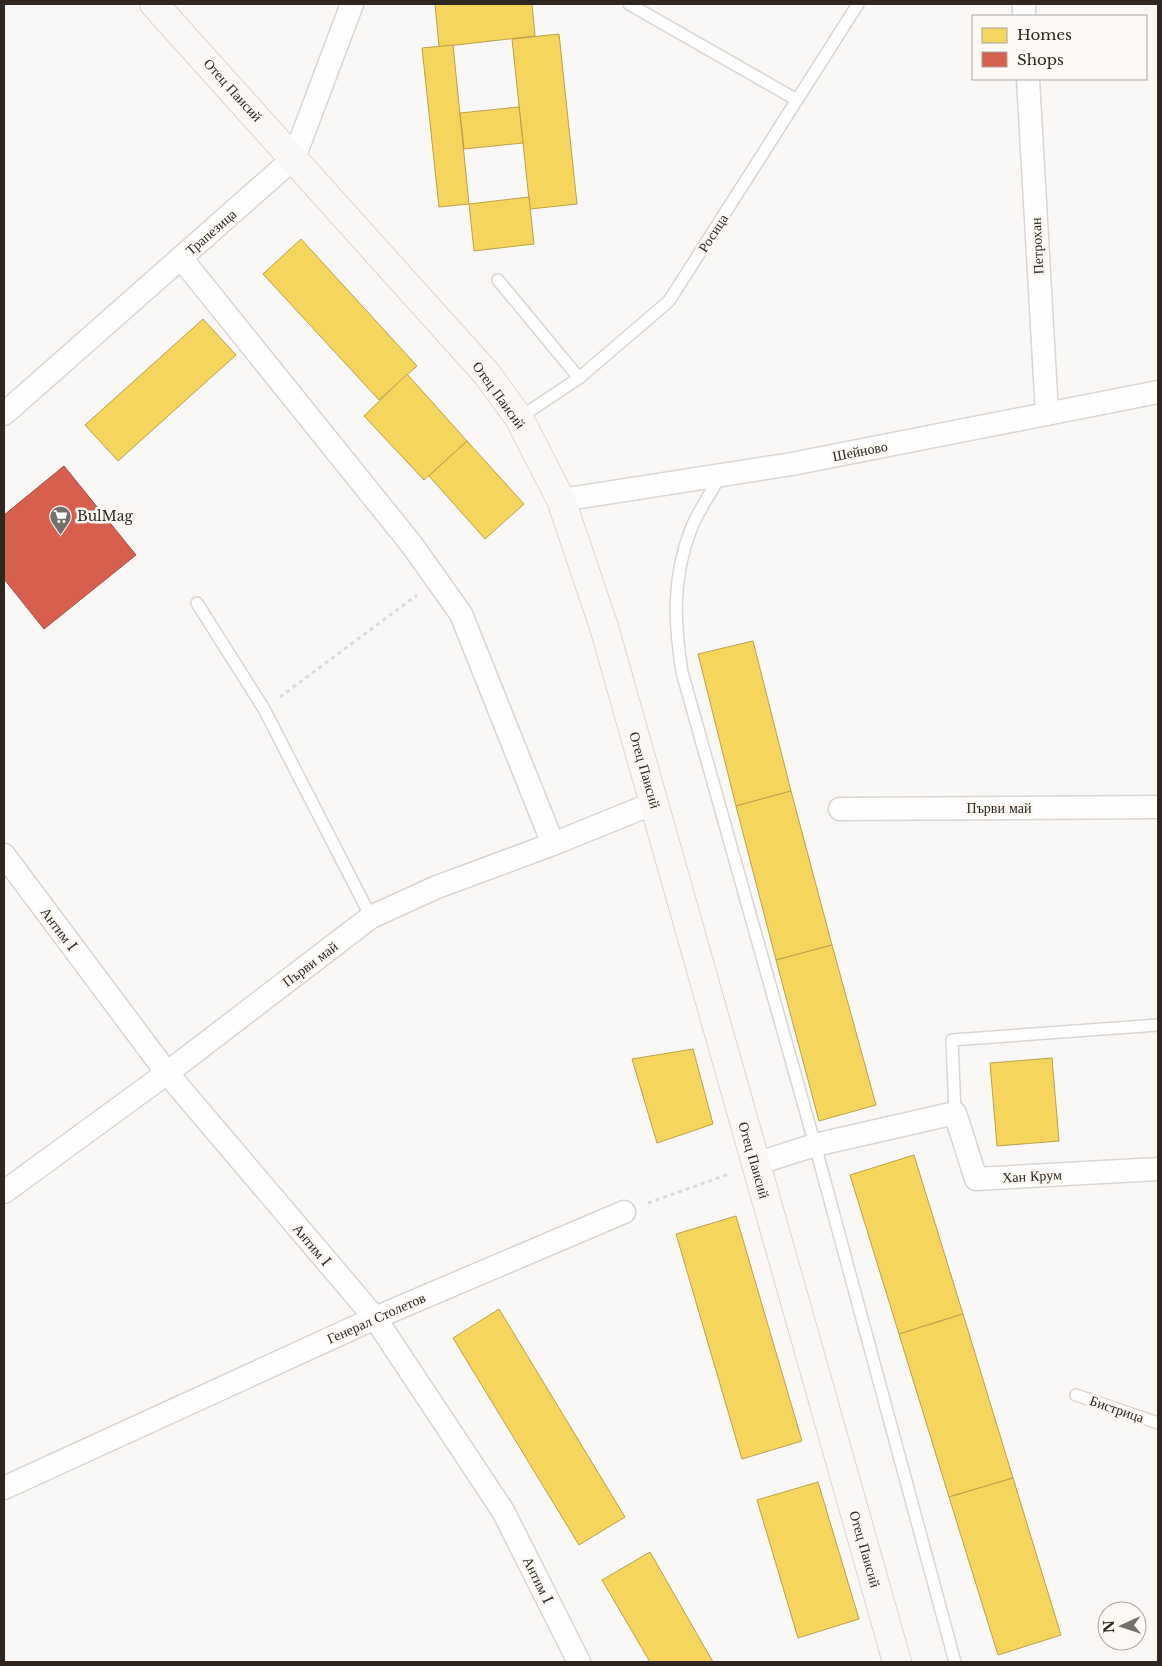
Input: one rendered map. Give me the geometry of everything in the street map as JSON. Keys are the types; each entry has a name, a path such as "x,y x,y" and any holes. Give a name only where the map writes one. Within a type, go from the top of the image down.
{"main road":[{"name":"Отец Паисий","path":"154,4 486,373 519,418 561,500 604,627 897,1662"}],"street":[{"name":"Трапезица","path":"4,414 294,158 352,4"},
{"name":"Петрохан","path":"1028,80 1047,414"},
{"path":"181,258 412,545 461,614 553,844"},
{"name":"Шейново","path":"561,500 801,462 1158,392"},
{"name":"Първи май","path":"4,1192 167,1073 371,917 437,887 553,844 654,803"},
{"name":"Първи май","path":"840,808 1158,807"},
{"name":"Антим I","path":"4,855 167,1073 375,1318 503,1511 579,1662"},
{"path":"755,1164 815,1145 955,1113"},
{"name":"Хан Крум","path":"955,1113 976,1179 1158,1169"},
{"name":"Генерал Столетов","path":"4,1488 375,1318 624,1212"}],"lane":[{"path":"629,4 797,100"},
{"name":"Росица","path":"519,418 579,378 669,301 858,4"},
{"path":"498,280 579,378"},
{"path":"721,475 691,529 677,582 675,629 682,672 815,1145 954,1662"},
{"path":"196,603 264,709 371,917"},
{"path":"955,1113 952,1040 1158,1025"},
{"name":"Бистрица","path":"1076,1395 1158,1423"}],"path":[{"path":"264,709 438,580"},
{"path":"624,1212 755,1164"}],"building: Homes":[{"path":"435,4 532,4 535,36 439,47"},
{"path":"559,34 577,204 530,209 512,39"},
{"path":"453,45 469,204 439,207 422,48"},
{"path":"519,107 523,143 464,149 460,113"},
{"path":"529,197 534,244 474,251 469,204"},
{"path":"301,239 417,366 379,400 263,274"},
{"path":"203,319 236,355 118,461 85,425"},
{"path":"407,374 467,441 424,480 364,416"},
{"path":"467,441 524,504 485,539 429,476"},
{"path":"753,641 791,791 736,806 698,654"},
{"path":"791,791 832,945 776,960 736,806"},
{"path":"832,945 876,1105 819,1121 776,960"},
{"path":"693,1049 713,1124 657,1143 632,1059"},
{"path":"1052,1058 1059,1141 997,1146 990,1063"},
{"path":"914,1155 963,1314 899,1334 850,1175"},
{"path":"736,1216 802,1441 742,1459 676,1234"},
{"path":"499,1309 625,1517 579,1545 453,1338"},
{"path":"963,1314 1013,1478 949,1497 899,1334"},
{"path":"1013,1478 1061,1635 998,1655 949,1497"},
{"path":"818,1482 859,1619 798,1638 757,1500"},
{"path":"650,1552 713,1662 650,1662 602,1580"}],"building: Shops":[{"name":"BulMag","path":"64,466 136,555 44,629 4,579 4,515"}],"place":[{"name":"BulMag","path":"61,535"}]}
